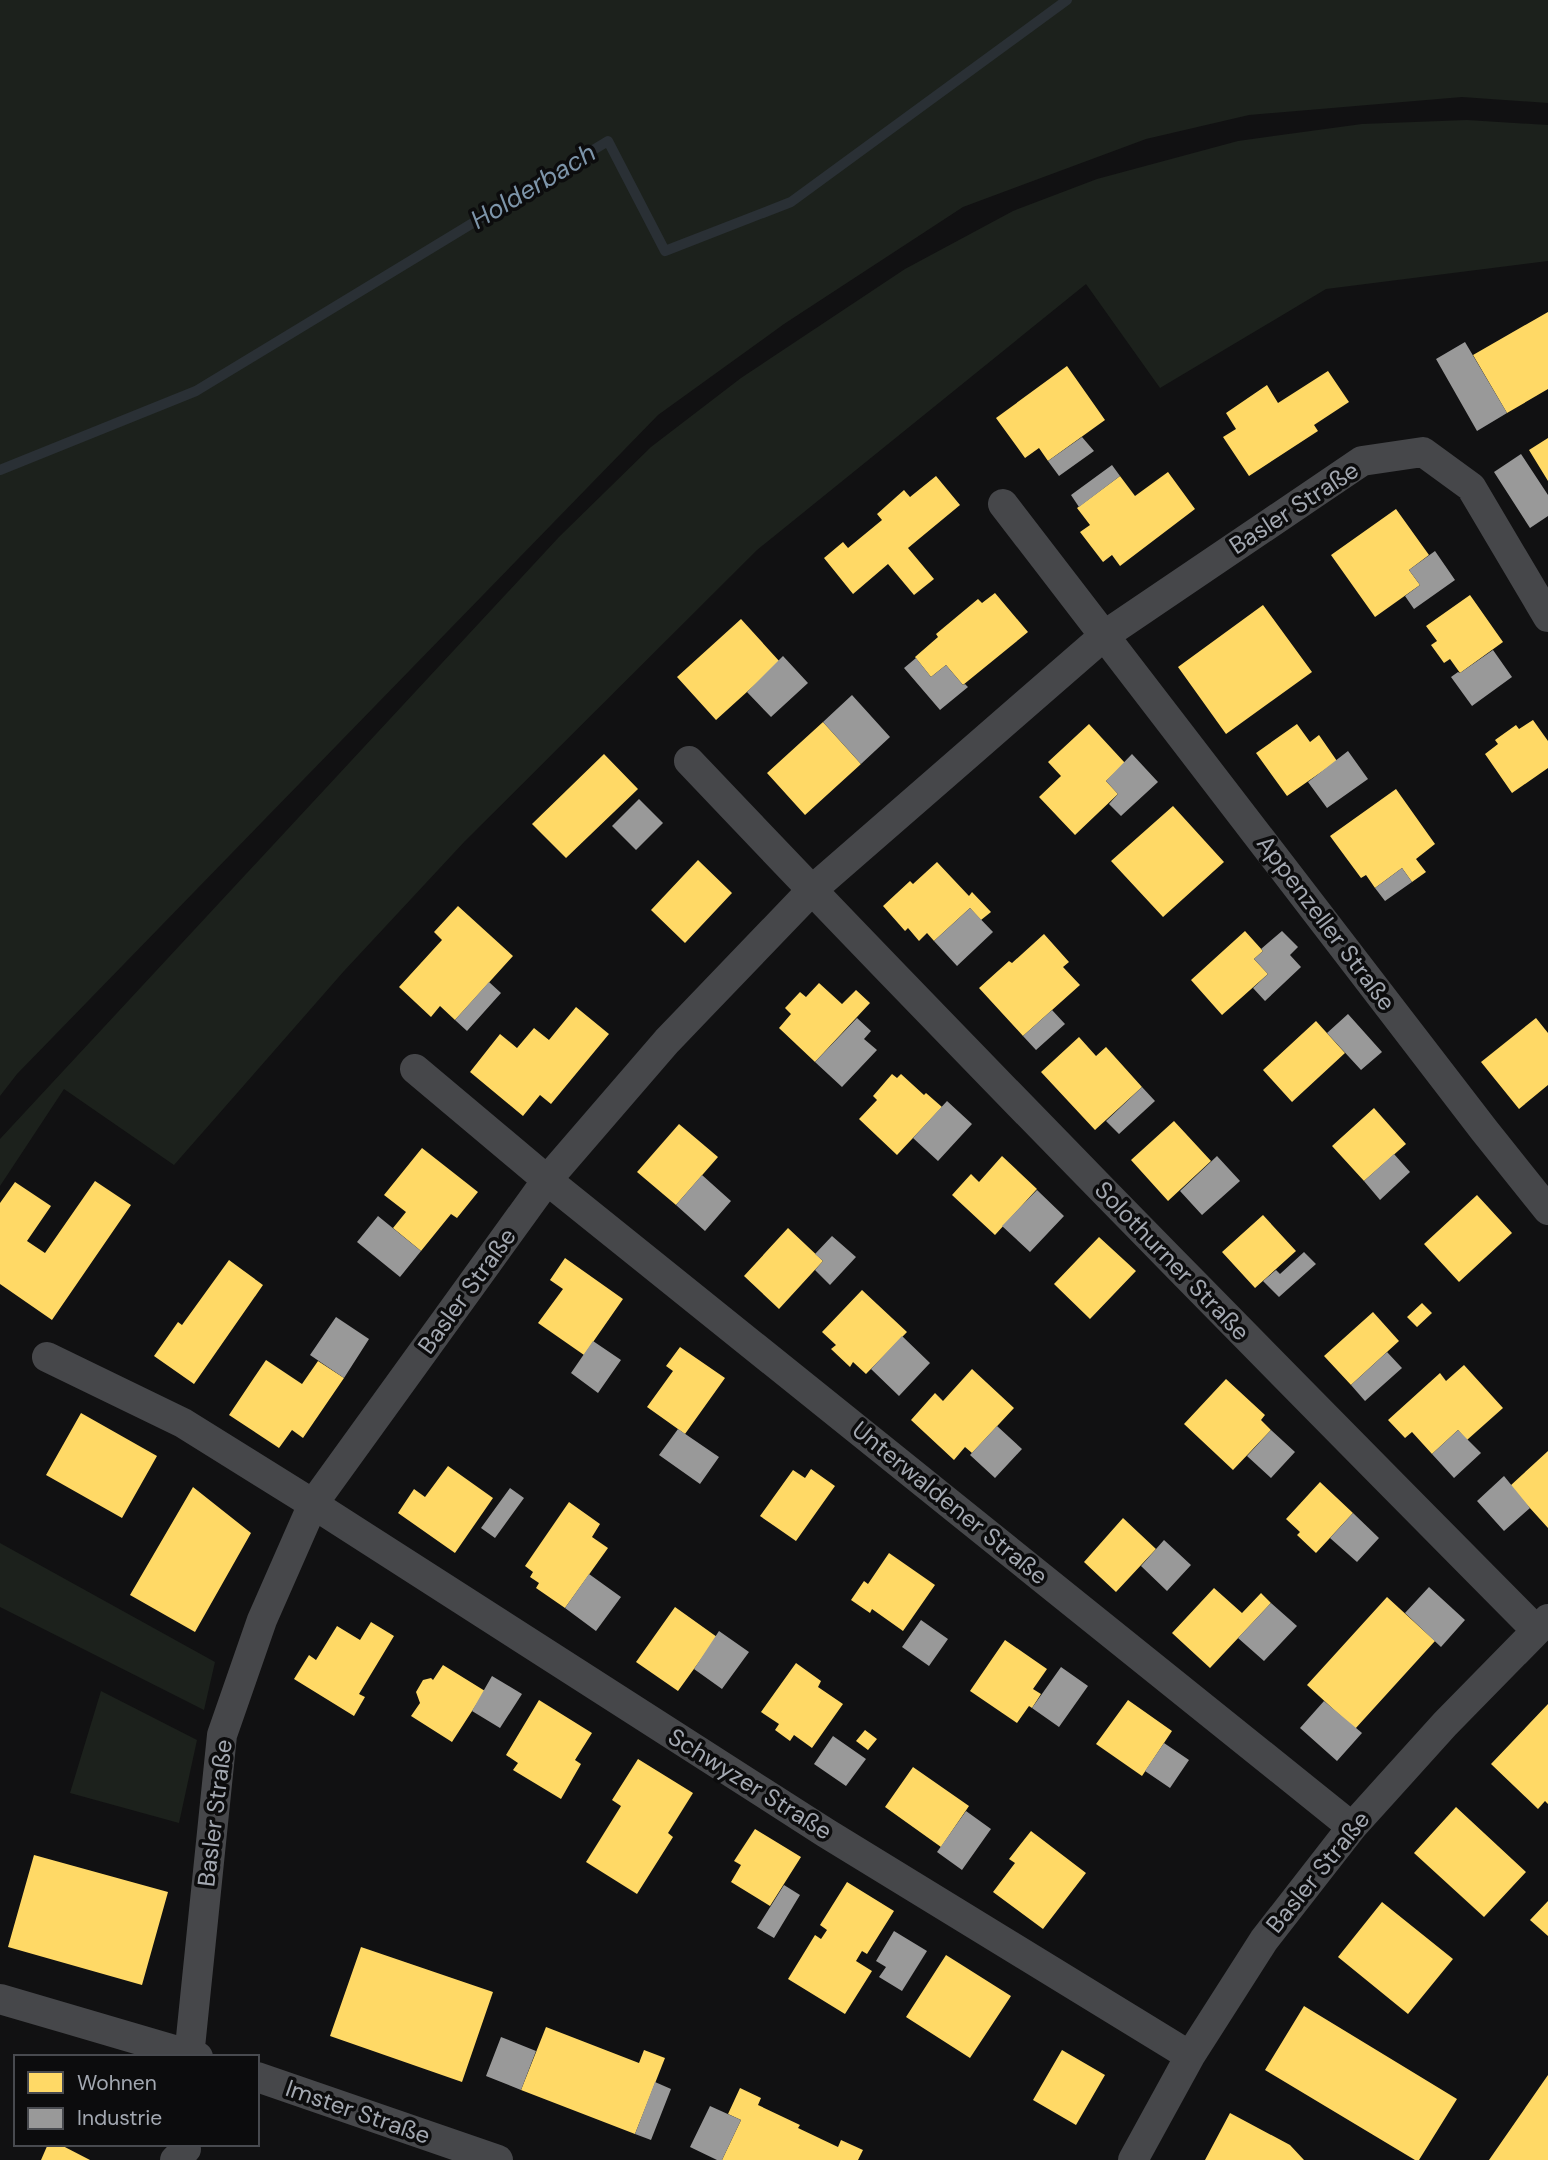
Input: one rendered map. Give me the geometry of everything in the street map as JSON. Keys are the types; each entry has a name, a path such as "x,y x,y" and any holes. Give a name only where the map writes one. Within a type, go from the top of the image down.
{"street":[{"name":"Basler Straße","path":"192,2055 222,1735 262,1620 313,1504 547,1180 667,1041 812,890 1105,635 1362,461 1423,452 1471,487 1548,617"},
{"path":"1003,504 1105,635"},
{"name":"Appenzeller Straße","path":"1105,635 1548,1210"},
{"path":"689,761 812,890"},
{"name":"Solothurner Straße","path":"812,890 1252,1343 1542,1624"},
{"path":"415,1069 547,1180"},
{"name":"Unterwaldener Straße","path":"547,1180 1352,1827"},
{"path":"47,1357 183,1423 313,1504"},
{"name":"Schwyzer Straße","path":"313,1504 826,1833 1190,2056"},
{"name":"Basler Straße","path":"1133,2160 1190,2056 1264,1940 1352,1827 1445,1724 1542,1624"},
{"path":"0,1999 189,2055"},
{"name":"Imster Straße","path":"259,2078 498,2160"}],"shaded area":[{"path":"0,0 1548,0 1548,103 1462,97 1249,115 1146,139 963,207 784,324 658,415 17,1074 0,1096"},
{"path":"1467,120 1548,125 1548,261 1326,289 1160,388 1086,284 757,550 465,841 344,971 174,1165 64,1089 0,1186 0,1139 559,537 651,447 741,378 905,269 1013,211 1097,179 1238,141 1362,124"},
{"path":"0,1543 215,1662 204,1710 0,1607"},
{"path":"101,1691 197,1740 179,1823 70,1793"}],"building: Wohnen":[{"path":"1548,312 1548,389 1507,413 1473,355"},
{"path":"1067,366 1105,420 1048,461 1039,448 1025,458 996,418"},
{"path":"1328,371 1349,402 1314,425 1318,431 1249,476 1223,437 1236,429 1226,413 1267,385 1278,403"},
{"path":"1548,438 1548,481 1529,450"},
{"path":"1168,472 1195,509 1120,566 1112,555 1103,562 1080,532 1090,525 1077,508 1120,476 1135,496"},
{"path":"936,476 960,505 908,548 934,579 914,595 888,564 853,594 824,558 843,542 848,548 882,520 877,514 904,490 910,497"},
{"path":"1396,509 1429,555 1409,570 1420,585 1375,617 1331,555"},
{"path":"995,593 1028,632 963,685 946,665 931,677 915,657 938,637 936,634 978,599 982,603"},
{"path":"1470,595 1503,642 1460,673 1450,659 1444,663 1431,645 1437,641 1426,626"},
{"path":"1263,605 1312,672 1226,734 1178,667"},
{"path":"741,619 780,662 716,720 677,677"},
{"path":"1533,720 1548,741 1548,768 1512,793 1485,754 1498,744 1495,740 1516,725 1519,729"},
{"path":"823,722 861,764 805,815 767,773"},
{"path":"1089,724 1125,763 1106,781 1118,794 1075,835 1039,797 1061,776 1048,762"},
{"path":"1297,724 1310,742 1319,735 1337,761 1287,796 1256,753"},
{"path":"604,754 638,789 566,858 532,824"},
{"path":"1396,789 1435,844 1416,859 1426,872 1412,882 1402,868 1375,888 1366,875 1361,878 1330,836"},
{"path":"1173,806 1224,862 1163,917 1111,861"},
{"path":"698,860 732,893 685,943 651,910"},
{"path":"937,862 969,896 972,892 991,912 981,920 970,908 934,941 927,933 919,941 908,928 905,931 883,906 910,881 913,884"},
{"path":"458,906 513,956 455,1020 440,1006 431,1017 399,987 442,940 434,932"},
{"path":"1245,931 1263,951 1254,959 1268,974 1222,1015 1191,980"},
{"path":"1044,934 1069,962 1063,967 1080,985 1023,1036 979,988"},
{"path":"819,983 842,1004 856,990 870,1003 815,1062 779,1028 791,1014 785,1008 800,992 806,997"},
{"path":"576,1007 609,1034 551,1104 540,1095 523,1116 470,1072 500,1034 517,1048 534,1028 549,1040"},
{"path":"1536,1018 1548,1033 1548,1085 1519,1109 1481,1062"},
{"path":"1316,1021 1345,1053 1292,1102 1263,1070"},
{"path":"1079,1037 1096,1056 1106,1047 1142,1087 1095,1130 1041,1072"},
{"path":"892,1074 897,1078 901,1074 942,1107 897,1155 859,1119 877,1100 873,1096"},
{"path":"1374,1108 1406,1144 1364,1181 1332,1146"},
{"path":"1174,1121 1211,1161 1168,1201 1131,1160"},
{"path":"679,1124 718,1157 676,1205 637,1172"},
{"path":"422,1148 478,1192 457,1218 451,1214 421,1251 393,1228 406,1212 384,1195"},
{"path":"1002,1156 1037,1189 995,1235 952,1195 971,1174 979,1182"},
{"path":"95,1181 131,1205 52,1320 0,1284 0,1203 15,1182 51,1206 27,1241 45,1253"},
{"path":"1477,1195 1512,1233 1459,1282 1424,1244"},
{"path":"1263,1215 1296,1251 1255,1288 1222,1252"},
{"path":"788,1228 823,1261 779,1309 744,1276"},
{"path":"1099,1237 1136,1271 1090,1319 1054,1284"},
{"path":"565,1258 623,1299 584,1355 538,1323 563,1289 550,1280"},
{"path":"229,1260 263,1285 194,1384 154,1356 178,1322 182,1325"},
{"path":"862,1290 907,1332 866,1374 853,1362 850,1367 831,1349 836,1345 822,1332"},
{"path":"1422,1303 1432,1313 1417,1327 1407,1317"},
{"path":"1373,1312 1399,1341 1351,1385 1324,1356"},
{"path":"680,1347 725,1378 685,1434 647,1407 673,1371 666,1366"},
{"path":"266,1360 302,1384 318,1361 344,1378 303,1438 292,1430 279,1448 229,1415"},
{"path":"1464,1365 1503,1408 1467,1440 1458,1430 1432,1454 1412,1432 1405,1438 1388,1420 1440,1373 1446,1381"},
{"path":"972,1369 1014,1408 972,1453 965,1447 954,1460 911,1420 935,1393 943,1401"},
{"path":"1226,1379 1265,1415 1261,1420 1271,1430 1233,1470 1184,1424"},
{"path":"81,1413 157,1456 122,1518 46,1475"},
{"path":"1548,1451 1548,1528 1510,1486"},
{"path":"448,1466 493,1498 455,1553 398,1513 414,1489 425,1497"},
{"path":"811,1469 835,1486 796,1541 760,1516 793,1470 805,1478"},
{"path":"1320,1482 1353,1513 1316,1553 1297,1535 1300,1532 1286,1519"},
{"path":"193,1487 251,1533 195,1632 130,1595"},
{"path":"569,1502 600,1524 592,1537 608,1548 565,1608 536,1588 539,1583 530,1577 533,1572 525,1566"},
{"path":"1123,1518 1156,1549 1116,1592 1084,1562"},
{"path":"889,1553 935,1585 903,1631 872,1609 870,1613 851,1600 864,1581 868,1584"},
{"path":"1214,1588 1242,1613 1261,1593 1271,1603 1210,1668 1172,1633"},
{"path":"1387,1597 1435,1641 1355,1729 1307,1685"},
{"path":"675,1607 717,1637 678,1691 636,1662"},
{"path":"371,1622 394,1636 359,1694 365,1697 354,1716 294,1679 309,1655 316,1660 337,1626 360,1640"},
{"path":"1005,1640 1047,1669 1033,1689 1041,1694 1017,1723 970,1691"},
{"path":"796,1663 821,1681 818,1687 843,1704 812,1748 794,1735 790,1741 775,1730 779,1724 761,1712"},
{"path":"443,1665 485,1691 452,1742 411,1716 420,1703 416,1692 423,1680 433,1680"},
{"path":"539,1700 592,1733 575,1760 581,1764 561,1799 513,1770 518,1763 506,1755"},
{"path":"1128,1700 1172,1731 1142,1776 1096,1744"},
{"path":"1548,1704 1548,1804 1545,1801 1538,1809 1491,1764"},
{"path":"865,1730 877,1739 868,1750 856,1741"},
{"path":"638,1759 693,1793 668,1833 673,1837 637,1894 586,1862 621,1806 612,1800"},
{"path":"913,1767 969,1806 941,1847 885,1807"},
{"path":"1456,1807 1526,1872 1484,1917 1414,1853"},
{"path":"755,1829 801,1857 770,1906 731,1882 741,1865 734,1861"},
{"path":"1031,1831 1086,1873 1043,1929 993,1892 1015,1863 1009,1859"},
{"path":"34,1855 168,1892 142,1985 8,1947"},
{"path":"847,1882 894,1911 867,1954 862,1951 856,1961 872,1971 845,2014 788,1979 815,1935 821,1939 827,1930 820,1925"},
{"path":"1548,1901 1548,1936 1530,1920"},
{"path":"1382,1902 1453,1959 1408,2014 1338,1957"},
{"path":"361,1947 493,1992 462,2082 330,2036"},
{"path":"946,1955 1011,1996 970,2058 906,2017"},
{"path":"1304,2006 1457,2099 1419,2160 1265,2070"},
{"path":"546,2027 639,2063 644,2050 665,2058 635,2134 521,2090"},
{"path":"1062,2050 1105,2075 1076,2125 1033,2100"},
{"path":"1548,2075 1548,2160 1489,2160"},
{"path":"740,2088 761,2098 758,2105 800,2125 798,2128 838,2147 841,2140 863,2150 858,2160 722,2160 741,2120 728,2114"},
{"path":"1230,2113 1290,2145 1304,2160 1205,2160"},
{"path":"47,2146 63,2146 90,2160 41,2160"}],"building: Industrie":[{"path":"1465,342 1507,413 1477,431 1436,359"},
{"path":"1082,437 1094,451 1059,476 1048,461"},
{"path":"1521,454 1548,495 1548,516 1530,528 1494,472"},
{"path":"1112,465 1120,476 1079,507 1071,495"},
{"path":"1435,551 1455,580 1414,609 1405,596 1420,585 1409,570"},
{"path":"1493,650 1512,677 1472,706 1451,677"},
{"path":"783,656 808,683 771,717 747,692"},
{"path":"916,658 931,677 946,665 963,685 968,687 940,710 904,668"},
{"path":"852,695 890,737 861,764 823,722"},
{"path":"1348,751 1368,779 1327,808 1308,782"},
{"path":"1132,754 1158,782 1121,816 1109,804 1118,794 1106,781"},
{"path":"639,799 663,823 636,850 612,826"},
{"path":"1402,868 1412,882 1385,901 1375,888"},
{"path":"970,908 993,932 957,966 934,941"},
{"path":"1282,931 1298,947 1290,955 1301,967 1265,1001 1253,988 1268,974 1254,959 1263,951 1261,949"},
{"path":"489,982 501,993 467,1031 455,1020"},
{"path":"1052,1010 1065,1024 1036,1050 1023,1036"},
{"path":"1348,1014 1382,1052 1361,1070 1327,1033"},
{"path":"857,1018 871,1031 864,1039 877,1050 842,1087 815,1062"},
{"path":"1142,1087 1155,1101 1119,1134 1106,1121"},
{"path":"947,1101 972,1124 938,1161 913,1138"},
{"path":"1394,1154 1410,1172 1380,1200 1364,1181"},
{"path":"1217,1156 1240,1181 1202,1215 1180,1191"},
{"path":"702,1175 731,1201 705,1231 676,1205"},
{"path":"1037,1190 1064,1216 1030,1252 1002,1226"},
{"path":"378,1216 421,1251 400,1277 357,1242"},
{"path":"832,1236 856,1257 830,1285 815,1270 823,1261 815,1254"},
{"path":"1304,1252 1316,1264 1279,1297 1263,1281 1276,1270 1280,1274"},
{"path":"336,1317 369,1339 344,1378 310,1355"},
{"path":"902,1336 930,1363 899,1396 871,1369"},
{"path":"593,1341 621,1360 598,1393 571,1373"},
{"path":"1387,1352 1402,1368 1365,1401 1351,1385"},
{"path":"997,1426 1022,1449 995,1478 970,1455"},
{"path":"678,1429 719,1457 700,1484 659,1455"},
{"path":"1271,1430 1295,1452 1271,1478 1247,1456"},
{"path":"1458,1430 1481,1453 1454,1478 1432,1454"},
{"path":"1504,1476 1530,1508 1504,1531 1477,1501"},
{"path":"510,1488 524,1498 495,1538 481,1528"},
{"path":"1353,1513 1379,1538 1357,1562 1330,1538"},
{"path":"1164,1540 1191,1565 1167,1591 1141,1566"},
{"path":"589,1574 621,1597 596,1631 565,1608"},
{"path":"1429,1587 1465,1620 1441,1647 1405,1613"},
{"path":"1271,1603 1297,1626 1264,1661 1238,1638"},
{"path":"921,1620 948,1639 929,1666 902,1647"},
{"path":"719,1631 749,1652 722,1689 694,1669"},
{"path":"1061,1667 1088,1686 1059,1727 1032,1708"},
{"path":"492,1676 522,1694 500,1728 472,1711"},
{"path":"1324,1701 1362,1733 1337,1761 1300,1728"},
{"path":"833,1736 866,1759 846,1786 814,1764"},
{"path":"1164,1743 1189,1760 1170,1788 1145,1771"},
{"path":"966,1811 991,1829 962,1870 937,1852"},
{"path":"784,1885 800,1895 774,1938 757,1928"},
{"path":"894,1931 927,1951 902,1991 879,1977 886,1967 876,1961"},
{"path":"501,2037 536,2051 521,2090 486,2076"},
{"path":"655,2082 671,2089 651,2140 635,2134"},
{"path":"710,2106 741,2120 722,2160 690,2147"}],"waterway":[{"name":"Holderbach","path":"0,470 196,391 608,141 665,251 791,202 1067,0"}]}
